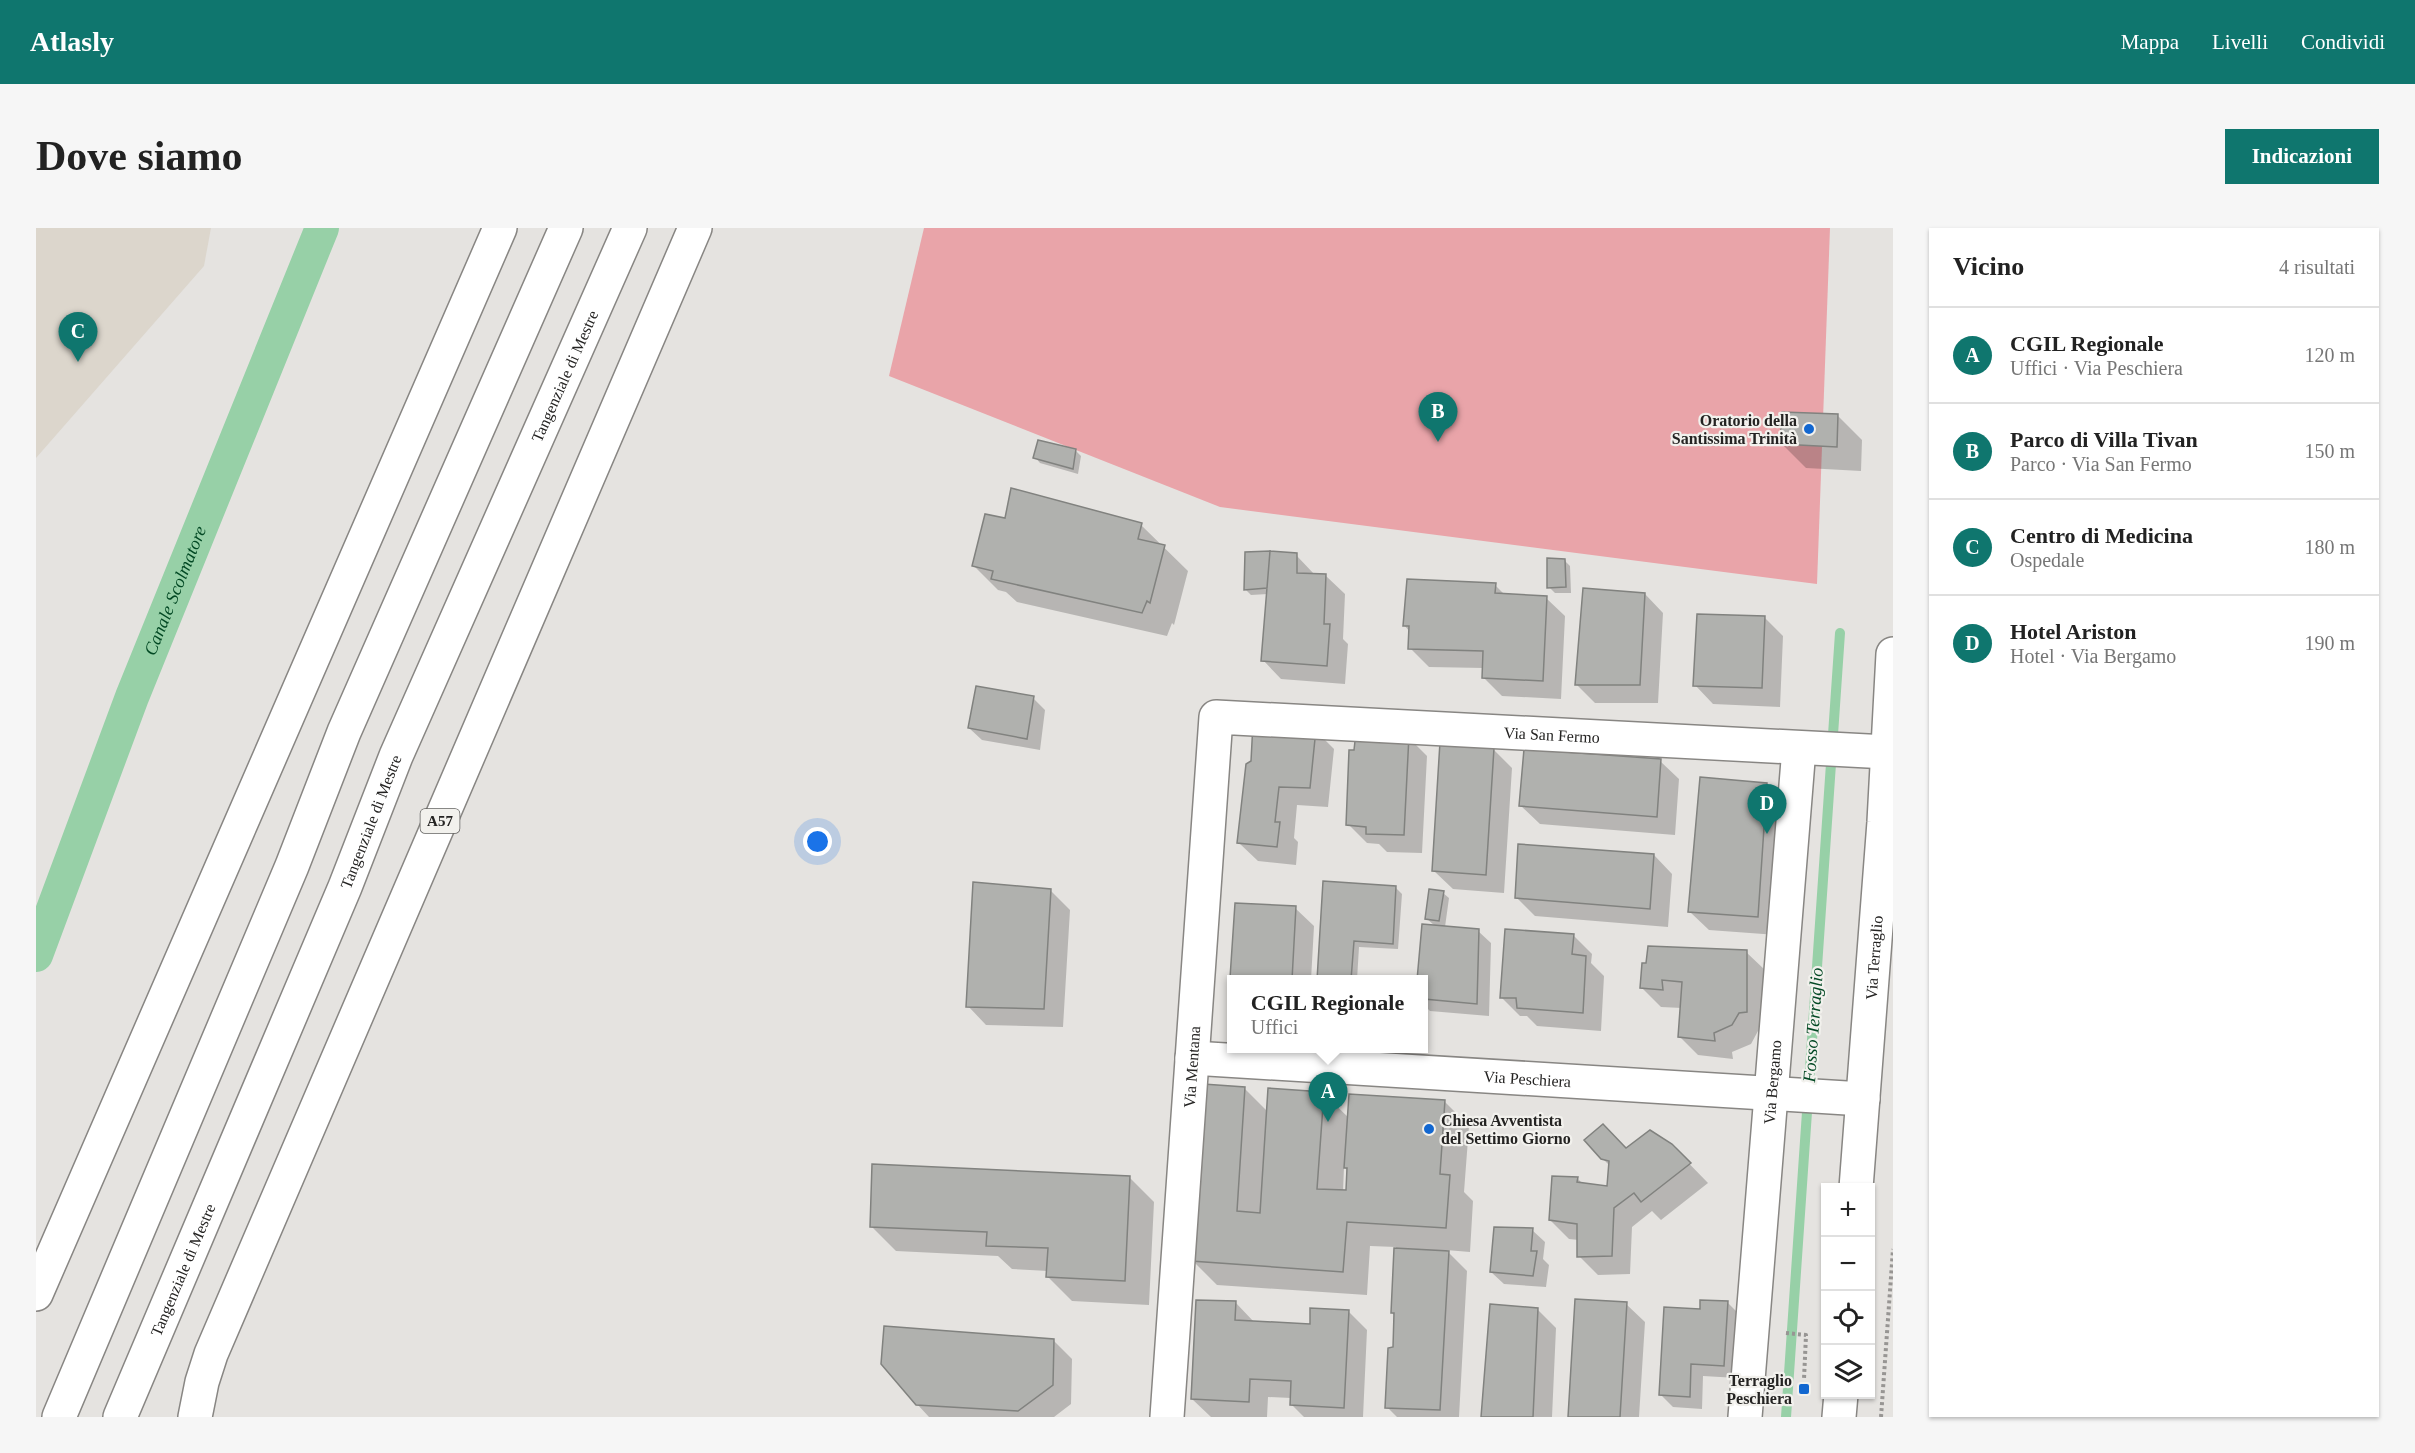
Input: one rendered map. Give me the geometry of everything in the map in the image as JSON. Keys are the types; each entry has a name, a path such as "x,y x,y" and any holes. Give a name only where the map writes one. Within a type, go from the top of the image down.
{"main road":[{"path":"36,1294 500,228"},
{"path":"59,1417 292,866 344,732 566,228"},
{"name":"Tangenziale di Mestre","path":"120,1417 345,887 396,756 630,228"},
{"name":"A57","path":"195,1417 202,1382 212,1354 695,228"},
{"name":"Via Terraglio","path":"1856,1183 1848,1098 1884,822 1893,654"},
{"name":"Via San Fermo","path":"1216,717 1887,753"},
{"name":"Via Mentana","path":"1167,1417 1216,717"},
{"name":"Via Bergamo","path":"1745,1417 1781,1093 1810,748"},
{"name":"Via Peschiera","path":"1192,1058 1848,1098"},
{"path":"1839,1417 1841,1399"}],"path":[{"path":"1881,1417 1893,1249"},
{"path":"1804,1379 1806,1335"}],"shaded area":[{"path":"36,228 211,228 204,266 36,458"},
{"path":"924,228 1830,228 1817,584 1220,507 889,376"}],"building":[{"name":"Oratorio della Santissima Trinità","path":"1782,412 1838,414 1837,447 1780,444"},
{"path":"1038,440 1076,449 1073,469 1033,458"},
{"path":"1011,488 1142,523 1138,539 1165,545 1150,603 1147,601 1142,613 991,579 993,571 972,566 985,514 1005,518"},
{"path":"1270,551 1267,588 1244,590 1245,552"},
{"path":"1270,551 1297,553 1297,573 1326,574 1324,624 1330,624 1327,666 1261,661"},
{"path":"1547,558 1565,559 1566,587 1547,588"},
{"path":"1407,579 1496,583 1495,593 1547,596 1543,681 1482,678 1483,651 1408,649 1409,626 1403,626"},
{"path":"1583,588 1645,593 1640,685 1575,685"},
{"path":"1697,614 1765,616 1762,688 1693,686"},
{"path":"976,686 1034,696 1027,739 968,728"},
{"path":"1253,723 1316,729 1310,788 1279,787 1275,822 1280,822 1277,847 1237,843 1246,764 1251,761"},
{"path":"1356,732 1409,735 1404,835 1366,834 1366,827 1346,825 1349,750 1354,750"},
{"path":"1440,742 1494,748 1486,875 1432,871"},
{"path":"1524,749 1661,759 1657,817 1519,806"},
{"path":"1700,777 1767,783 1758,917 1688,912"},
{"path":"1518,844 1654,854 1650,909 1515,898"},
{"path":"1323,881 1396,886 1393,944 1354,941 1351,975 1317,975"},
{"path":"973,882 1051,889 1044,1009 966,1007"},
{"path":"1429,889 1444,891 1439,921 1425,919"},
{"path":"1235,903 1296,906 1292,975 1230,975"},
{"path":"1422,924 1479,929 1477,1004 1428,999 1428,975 1417,975"},
{"path":"1505,929 1574,934 1572,954 1586,956 1583,1013 1517,1008 1516,998 1500,998"},
{"path":"1648,946 1747,950 1747,1012 1739,1013 1732,1025 1714,1033 1715,1041 1678,1037 1682,982 1662,980 1663,990 1640,988 1642,963 1646,963"},
{"path":"1203,1084 1245,1087 1237,1211 1260,1213 1268,1088 1324,1092 1317,1189 1346,1190 1347,1168 1344,1168 1349,1094 1445,1100 1440,1174 1450,1175 1446,1228 1347,1222 1343,1272 1191,1261"},
{"path":"1603,1124 1626,1148 1650,1130 1672,1144 1691,1163 1641,1202 1634,1193 1614,1208 1612,1256 1577,1257 1577,1224 1549,1220 1552,1176 1578,1177 1577,1182 1607,1186 1609,1161 1601,1159 1584,1140"},
{"path":"872,1164 1130,1176 1125,1281 1046,1277 1048,1248 986,1246 987,1232 870,1227"},
{"path":"1494,1227 1533,1228 1531,1251 1537,1251 1533,1276 1490,1272"},
{"path":"1394,1248 1449,1251 1440,1410 1385,1408 1388,1348 1393,1347 1394,1313 1391,1313"},
{"path":"1575,1299 1627,1302 1620,1417 1568,1417"},
{"path":"1196,1300 1236,1301 1235,1320 1310,1324 1310,1308 1349,1310 1344,1408 1290,1405 1291,1381 1250,1379 1249,1402 1191,1399"},
{"path":"1700,1300 1728,1301 1724,1366 1691,1364 1690,1397 1659,1395 1664,1307 1700,1309"},
{"path":"1490,1304 1538,1308 1533,1417 1481,1417"},
{"path":"884,1326 1054,1339 1053,1385 1018,1411 916,1405 881,1364"}],"waterway":[{"name":"Canale Scolmatore","path":"36,955 132,697 322,228"},
{"name":"Fosso Terraglio","path":"1786,1417 1840,633"}],"place":[{"name":"Centro di Medicina","path":"78,362"},
{"name":"Oratorio della Santissima Trinità","path":"1809,429"},
{"name":"Parco di Villa Tivan","path":"1438,442"},
{"name":"Hotel Ariston","path":"1767,834"},
{"name":"CGIL Regionale","path":"1328,1122"},
{"name":"Chiesa Avventista del Settimo Giorno","path":"1429,1129"},
{"name":"Terraglio Peschiera","path":"1804,1389"}]}
